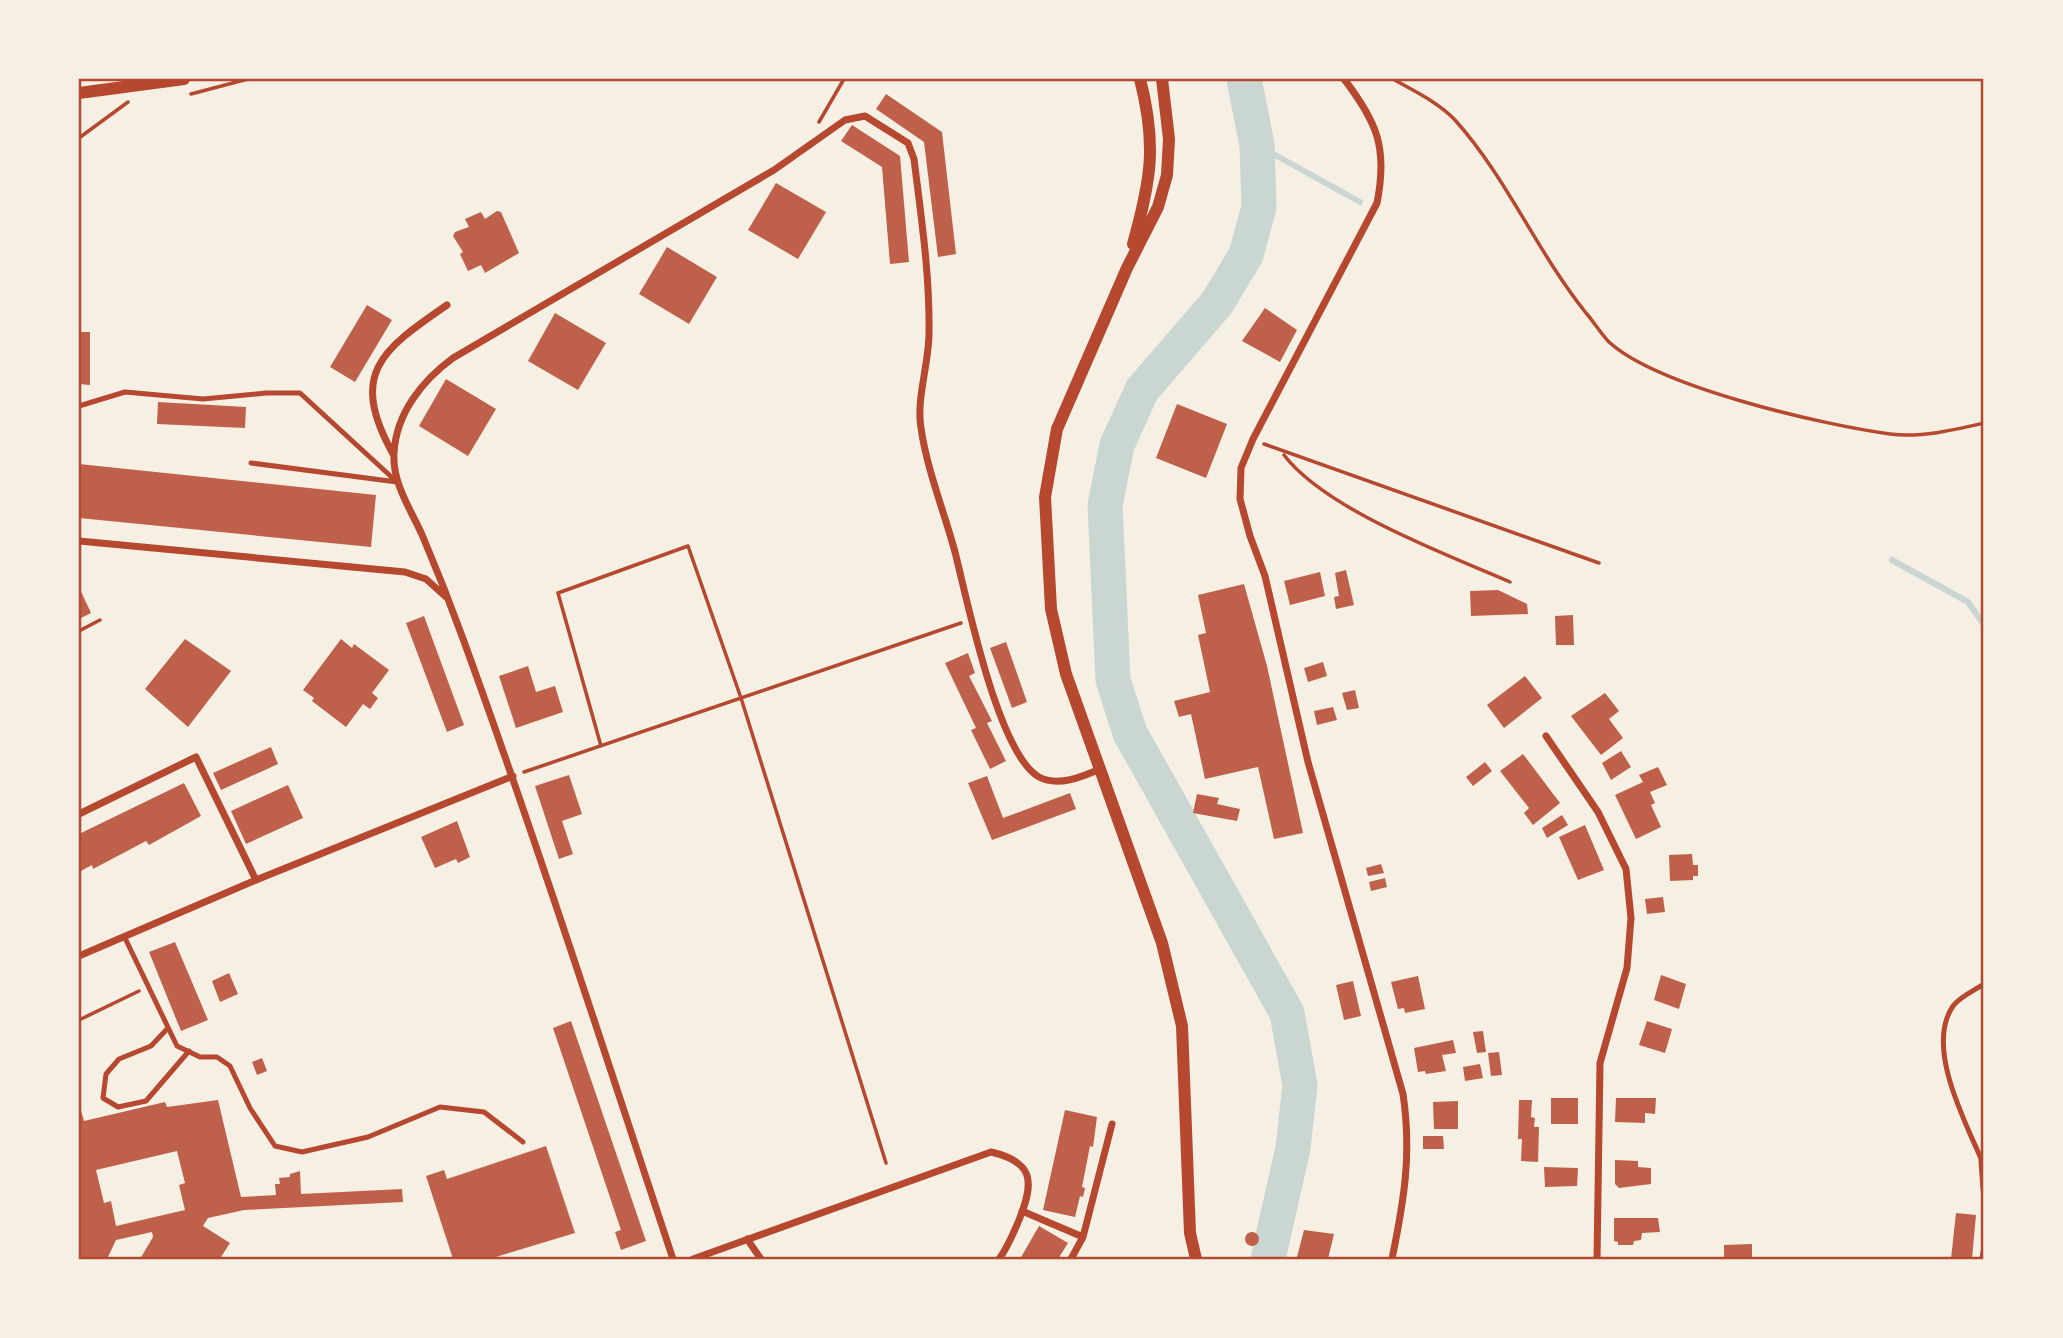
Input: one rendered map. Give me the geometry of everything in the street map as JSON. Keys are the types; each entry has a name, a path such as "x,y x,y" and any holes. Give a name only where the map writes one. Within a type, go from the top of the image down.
{"street":[{"path":"82,94 184,79"},
{"path":"1127,268 1150,182 1149,127 1140,79"},
{"path":"1162,79 1169,139 1167,175 1158,208 1127,268 1057,429 1045,497 1053,620 1066,674 1162,943 1182,1026 1190,1233 1196,1259"},
{"path":"1344,79 1369,112 1380,143 1383,172 1377,203 1253,439 1241,468 1240,499 1265,576 1308,762 1403,1094 1409,1133 1407,1184 1392,1259"},
{"path":"673,1259 513,776 450,600 397,482 394,455 397,433 410,402 430,375 453,358 774,170 845,120 865,117 908,143 914,159 927,272 929,334 920,426 955,552 970,620 996,701 1022,763 1038,776 1050,782 1076,779 1101,769"},
{"path":"394,455 377,426 371,402 372,382 390,348 447,305"},
{"path":"79,541 405,572 426,579 450,600"},
{"path":"1546,736 1598,812 1626,869 1631,918 1627,968 1600,1063 1597,1259"},
{"path":"79,814 196,757 256,880"},
{"path":"79,956 256,880 513,776"},
{"path":"1071,1259 1083,1237 1112,1124"},
{"path":"693,1259 991,1152 1012,1157 1028,1175 1030,1194 999,1259"},
{"path":"1982,1161 1984,1189"},
{"path":"1023,1211 1083,1237"},
{"path":"747,1239 761,1259"},
{"path":"1983,1259 1984,1252"}],"lane":[{"path":"79,407 125,392 202,399 300,393 397,482"},
{"path":"251,463 397,482"},
{"path":"125,938 177,1046 200,1056 217,1057 230,1066 250,1108 275,1146 302,1152 368,1137 440,1107 484,1112 523,1142"},
{"path":"1982,1161 1945,1070 1946,1027 1953,1005 1984,984"},
{"path":"168,1028 150,1046 119,1059 106,1074 103,1098 118,1107 146,1101 189,1051"}],"path":[{"path":"188,95 248,79"},
{"path":"816,126 844,79"},
{"path":"1393,79 1434,103 1454,120 1509,196 1562,283 1610,342 1655,370 1766,408 1891,434 1956,430 1984,423"},
{"path":"79,138 128,102 140,101"},
{"path":"1253,439 1283,454 1531,537 1599,563"},
{"path":"1283,454 1294,469 1321,490 1404,537 1510,582"},
{"path":"600,746 558,593 688,546 741,698 887,1163"},
{"path":"79,631 100,620"},
{"path":"513,776 970,620"},
{"path":"79,1020 148,987"}],"building":[{"path":"886,94 942,132 956,254 938,257 924,142 876,109"},
{"path":"852,125 900,156 909,262 890,264 882,167 841,141"},
{"path":"776,183 826,212 798,259 748,230"},
{"path":"497,211 501,212 519,253 485,273 481,265 468,271 460,254 463,252 453,236 455,232 469,227 465,219 481,212 485,219"},
{"path":"667,247 717,277 689,324 639,294"},
{"path":"367,305 392,320 355,382 330,367"},
{"path":"1265,308 1297,330 1280,362 1242,341"},
{"path":"555,313 606,343 578,390 528,361"},
{"path":"79,332 90,332 90,385 79,384"},
{"path":"446,379 496,409 468,456 419,426"},
{"path":"158,402 246,407 245,428 157,424"},
{"path":"1177,404 1227,424 1206,478 1156,458"},
{"path":"79,464 376,495 371,547 79,518"},
{"path":"1346,570 1354,605 1336,609 1334,597 1339,596 1335,573"},
{"path":"1320,572 1325,596 1290,605 1284,581"},
{"path":"1244,584 1267,666 1303,833 1274,839 1258,767 1205,779 1191,714 1179,717 1174,701 1210,692 1198,635 1206,633 1198,595"},
{"path":"79,587 91,613 79,619"},
{"path":"1498,590 1527,604 1528,614 1471,616 1470,591"},
{"path":"1573,615 1574,645 1556,645 1555,616"},
{"path":"424,616 464,725 447,732 406,623"},
{"path":"185,639 231,671 188,727 145,689"},
{"path":"341,639 352,648 354,644 389,670 372,693 378,698 370,709 363,704 346,727 312,701 314,698 303,690"},
{"path":"1006,642 1027,702 1012,708 990,648"},
{"path":"968,653 975,673 969,676 992,721 987,723 1006,761 990,769 971,730 976,728 945,663"},
{"path":"1323,662 1327,676 1308,682 1304,668"},
{"path":"528,666 536,692 555,686 563,712 516,728 499,676"},
{"path":"1525,676 1542,698 1504,728 1487,705"},
{"path":"1355,690 1359,708 1347,710 1342,693"},
{"path":"1605,693 1619,711 1609,719 1623,738 1601,755 1571,716"},
{"path":"1333,707 1337,720 1317,725 1314,711"},
{"path":"271,747 278,764 221,790 213,773"},
{"path":"1621,751 1631,767 1611,780 1602,763"},
{"path":"1523,754 1560,803 1533,825 1524,813 1529,808 1500,771"},
{"path":"1485,762 1492,771 1473,786 1466,777"},
{"path":"1658,767 1667,785 1650,792 1655,803 1651,805 1661,827 1636,839 1615,795 1643,782 1639,775"},
{"path":"569,775 582,814 562,821 573,854 559,859 535,786"},
{"path":"987,776 1003,818 1070,793 1076,809 992,840 968,783"},
{"path":"184,783 201,816 149,845 146,841 93,869 92,865 79,872 79,834"},
{"path":"288,785 303,818 246,844 231,811"},
{"path":"1197,794 1219,798 1217,804 1240,809 1237,821 1193,813"},
{"path":"1562,815 1568,825 1547,838 1542,828"},
{"path":"457,821 470,857 458,863 456,859 435,868 421,837"},
{"path":"1585,825 1604,870 1578,880 1559,837"},
{"path":"1692,854 1693,865 1698,865 1698,876 1693,876 1693,880 1670,881 1669,855"},
{"path":"1381,864 1384,873 1368,876 1366,868"},
{"path":"1385,878 1387,887 1371,891 1369,882"},
{"path":"1663,897 1665,912 1647,914 1645,899"},
{"path":"175,942 208,1020 181,1031 149,952"},
{"path":"229,973 238,994 220,1002 212,981"},
{"path":"1661,975 1686,984 1679,1009 1654,1000"},
{"path":"1418,976 1425,1009 1405,1013 1404,1008 1398,1009 1391,982"},
{"path":"1353,981 1361,1016 1344,1020 1336,985"},
{"path":"571,1021 646,1241 621,1250 615,1232 621,1230 553,1028"},
{"path":"1647,1021 1672,1029 1665,1053 1639,1045"},
{"path":"1483,1031 1486,1052 1477,1053 1473,1032"},
{"path":"1453,1040 1456,1053 1442,1055 1446,1071 1426,1074 1425,1071 1418,1072 1414,1048"},
{"path":"1499,1052 1502,1075 1491,1076 1488,1053"},
{"path":"262,1058 267,1071 257,1075 252,1062"},
{"path":"1480,1064 1483,1078 1465,1081 1463,1067"},
{"path":"1551,1098 1578,1098 1578,1124 1551,1124"},
{"path":"1616,1098 1656,1098 1655,1114 1645,1113 1645,1123 1615,1122"},
{"path":"218,1100 241,1197 276,1195 275,1184 280,1184 279,1178 290,1177 290,1174 300,1171 301,1194 402,1189 403,1202 244,1210 208,1218 203,1226 230,1243 221,1257 225,1259 140,1259 153,1237 152,1232 116,1240 107,1259 79,1259 79,1104 84,1121 165,1102 167,1107","holes":["177,1151 185,1183 179,1185 185,1210 116,1226 111,1201 104,1203 96,1170"]},
{"path":"1519,1100 1532,1100 1531,1117 1535,1118 1534,1127 1539,1127 1538,1162 1521,1161 1522,1139 1518,1139"},
{"path":"1458,1101 1458,1129 1434,1129 1433,1102"},
{"path":"1065,1110 1097,1117 1093,1147 1090,1146 1082,1187 1085,1188 1083,1197 1080,1196 1075,1217 1043,1210"},
{"path":"1423,1136 1443,1136 1444,1149 1423,1149"},
{"path":"546,1146 575,1233 489,1259 453,1259 426,1176 444,1170 447,1179"},
{"path":"1615,1160 1638,1161 1638,1167 1651,1168 1651,1184 1619,1188 1615,1184"},
{"path":"1544,1167 1578,1168 1577,1186 1545,1187"},
{"path":"1956,1213 1976,1215 1972,1259 1951,1259"},
{"path":"1614,1218 1658,1218 1660,1232 1642,1233 1641,1240 1634,1241 1633,1245 1618,1245 1618,1242 1614,1241"},
{"path":"1039,1226 1068,1243 1058,1259 1020,1259"},
{"path":"1304,1230 1334,1234 1328,1259 1297,1257"},
{"path":"1252,1232 1257,1234 1257,1244 1252,1246 1247,1244 1245,1239 1247,1234"},
{"path":"1752,1244 1752,1259 1724,1259 1724,1245"}],"waterway":[{"path":"1244,79 1257,145 1259,207 1246,255 1217,303 1142,390 1117,445 1105,505 1113,680 1130,733 1287,1013 1300,1085 1293,1148 1268,1259"},
{"path":"1257,145 1360,202"},
{"path":"1892,560 1968,602 1984,625"}]}
